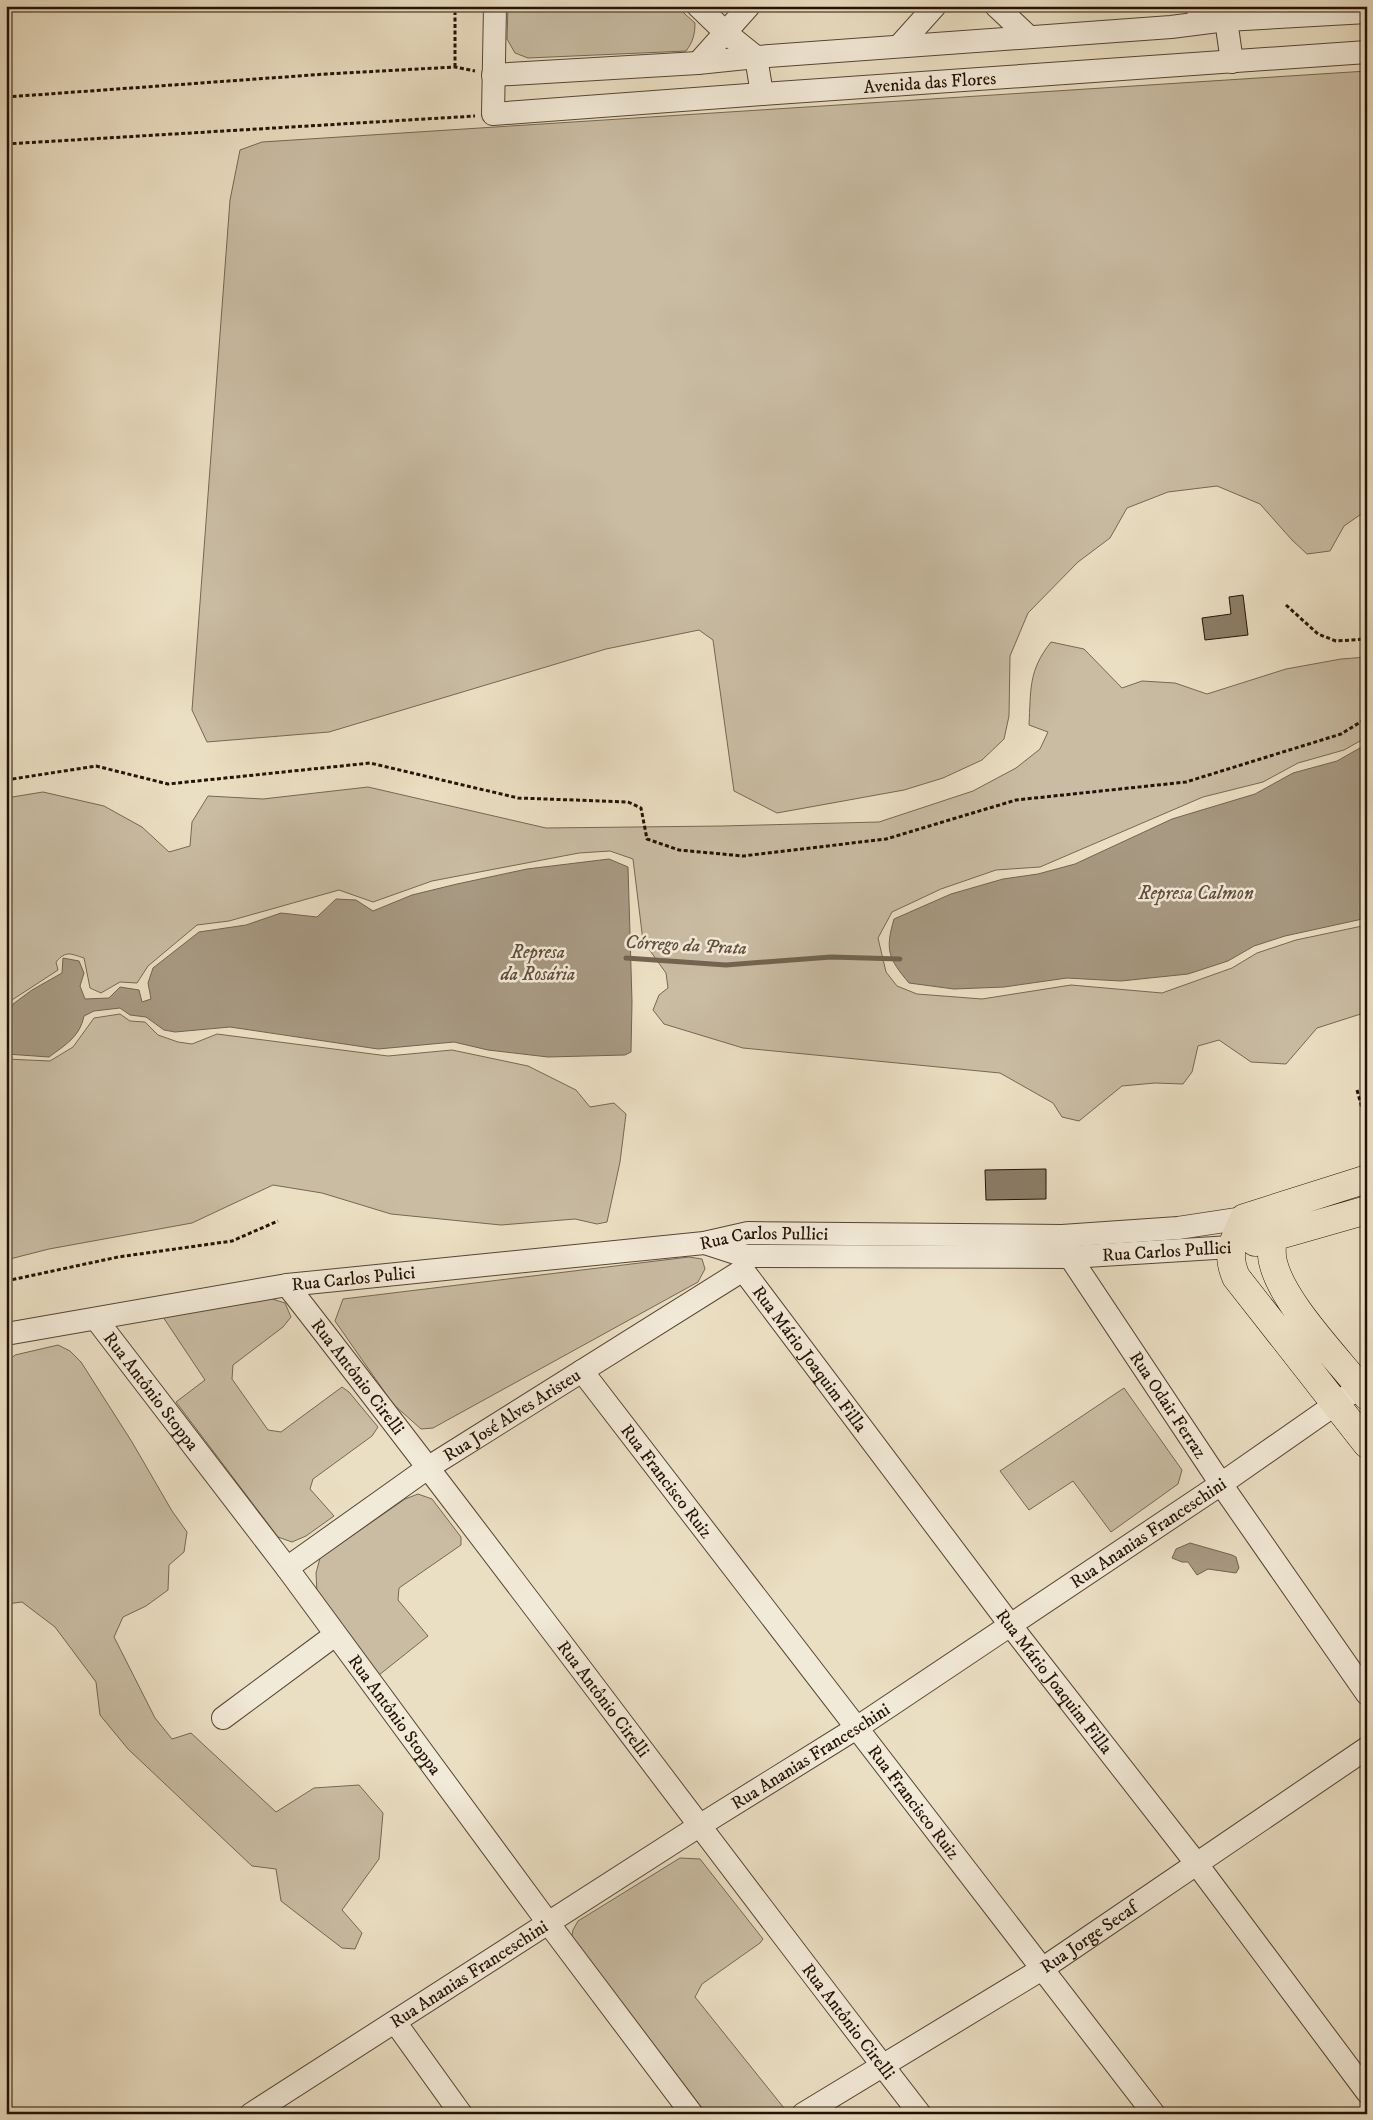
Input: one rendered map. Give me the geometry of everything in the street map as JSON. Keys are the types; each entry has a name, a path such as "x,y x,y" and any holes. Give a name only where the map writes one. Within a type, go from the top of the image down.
{"main road":[{"name":"Rua Carlos Pullici","path":"1244,1218 1367,1179"},
{"name":"Rua Carlos Pullici","path":"1231,1247 1272,1239 1367,1210"},
{"path":"1244,1218 1231,1247 1230,1262 1236,1277 1367,1444"},
{"path":"1272,1239 1272,1261 1281,1284 1306,1321 1363,1391"}],"street":[{"path":"493,114 495,6"},
{"path":"698,6 725,32 756,57 762,94"},
{"path":"698,63 749,6"},
{"path":"899,46 935,6"},
{"path":"996,6 1029,37"},
{"path":"1171,27 1192,6"},
{"path":"1196,6 1226,20"},
{"path":"493,75 698,63 899,46 1171,27 1226,20 1367,12"},
{"path":"1226,20 1232,62"},
{"name":"Avenida das Flores","path":"493,114 1367,52"},
{"name":"Rua Carlos Pullici","path":"704,1243 748,1233 1062,1236 1178,1228 1244,1218"},
{"path":"744,1263 748,1233"},
{"name":"Rua Odair Ferraz","path":"1062,1236 1070,1257 1221,1484 1367,1694"},
{"name":"Rua Carlos Pullici","path":"704,1243 744,1263 1070,1257 1231,1247"},
{"name":"Rua Carlos Pulici","path":"6,1334 287,1286 704,1243"},
{"name":"Rua José Alves Aristeu","path":"287,1568 429,1467 582,1370 744,1263"},
{"name":"Rua Mário Joaquim Filla","path":"744,1263 1011,1626 1196,1863 1367,2092"},
{"name":"Rua Antônio Cirelli","path":"287,1286 429,1467 699,1826 920,2114"},
{"name":"Rua Antônio Stoppa","path":"96,1319 287,1568 549,1924 692,2114"},
{"name":"Rua Francisco Ruiz","path":"582,1370 1154,2114"},
{"name":"Rua Ananias Franceschini","path":"252,2114 699,1826 858,1727 1011,1626 1336,1405 1363,1391"},
{"path":"223,1718 335,1635"},
{"name":"Rua Jorge Secaf","path":"802,2114 1042,1968 1367,1748"},
{"path":"395,2022 461,2114"}],"path":[{"path":"455,6 455,68"},
{"path":"6,97 326,74 455,68 493,75"},
{"path":"6,144 493,114"},
{"path":"1286,605 1318,634 1336,641 1367,639"},
{"path":"6,780 96,766 168,784 370,763 518,798 575,802 628,802 641,808 647,838 679,850 743,856 886,839 1016,800 1186,782 1341,734 1367,718"},
{"path":"1357,1090 1367,1126"},
{"path":"6,1281 118,1257 232,1241 278,1221"}],"shaded area":[{"path":"508,6 676,6 695,23 695,31 686,51 528,58 515,53 507,39"},
{"path":"1367,71 1367,510 1344,526 1330,551 1307,554 1260,504 1217,486 1168,492 1127,508 1110,538 1078,562 1028,613 1010,656 1009,716 1004,739 982,760 943,778 904,790 777,813 734,791 713,640 699,630 606,649 329,732 207,742 192,710 230,200 240,150 262,142"},
{"path":"1051,642 1084,649 1122,688 1142,681 1175,683 1207,694 1286,669 1341,659 1367,657 1367,737 1344,750 1298,763 1263,782 1203,797 1040,867 996,870 941,889 892,912 878,938 886,972 897,986 917,994 982,999 1071,985 1162,993 1232,968 1257,953 1296,940 1367,925 1367,1012 1317,1028 1286,1064 1251,1062 1219,1040 1198,1046 1192,1072 1183,1084 1155,1083 1122,1086 1079,1121 1062,1117 1053,1103 1000,1073 743,1048 664,1024 653,1010 659,995 668,988 666,973 643,941 633,859 610,851 579,853 432,881 373,902 339,890 229,921 197,925 148,966 137,983 120,982 101,993 90,988 84,958 66,954 56,962 58,970 12,1000 6,1013 6,798 43,792 104,806 142,827 169,852 190,846 192,822 208,796 263,799 368,787 546,828 879,822 973,791 1016,768 1040,749 1048,732 1029,725 1032,681 1038,662"},
{"path":"120,1014 130,1021 145,1022 158,1035 178,1042 192,1044 217,1034 388,1056 452,1050 528,1066 576,1090 590,1107 614,1103 626,1114 620,1162 607,1222 597,1224 575,1219 501,1225 391,1214 322,1193 273,1185 192,1223 49,1249 6,1260 6,1059 50,1061 73,1047 94,1018"},
{"path":"689,1257 702,1259 705,1269 698,1282 433,1428 421,1429 393,1404 335,1321 343,1299"},
{"path":"263,1296 285,1303 291,1317 283,1327 233,1365 232,1379 268,1430 281,1432 342,1387 349,1392 378,1427 372,1436 313,1479 310,1489 334,1516 306,1536 292,1542 278,1537 176,1402 205,1380 163,1317"},
{"path":"58,1345 70,1351 81,1362 132,1442 172,1511 187,1532 184,1552 169,1565 168,1590 146,1606 123,1617 114,1637 155,1718 172,1739 191,1733 276,1812 314,1788 359,1785 383,1813 379,1859 342,1910 362,1933 355,1949 342,1948 281,1901 276,1869 252,1866 128,1749 100,1715 96,1682 55,1627 22,1602 6,1604 6,1363 15,1355"},
{"path":"1124,1388 1182,1470 1178,1484 1111,1532 1073,1481 1029,1510 1000,1471"},
{"path":"418,1494 432,1499 461,1537 461,1545 399,1588 398,1600 428,1636 379,1675 317,1593 316,1573 320,1558 405,1499"},
{"path":"680,1858 700,1859 763,1939 702,1984 695,1997 784,2108 783,2114 704,2114 572,1936 578,1921"}],"water":[{"name":"Represa Calmon","path":"1367,744 1367,918 1285,936 1254,946 1228,961 1188,974 1121,981 1067,978 1004,987 954,989 909,983 893,960 889,946 894,919 951,894 1003,879 1038,874 1075,864 1172,819 1255,794 1293,773 1337,761"},
{"name":"Represa da Rosária","path":"609,859 628,867 632,1002 631,1052 625,1055 548,1057 488,1050 454,1042 378,1049 230,1027 175,1032 164,1030 146,1017 130,1015 120,1008 94,1011 84,1016 75,1035 49,1057 6,1054 6,1019 10,1017 13,1004 32,990 62,973 63,958 79,961 84,973 80,986 85,999 109,998 120,987 139,990 142,1002 151,999 148,983 153,968 199,932 246,925 281,913 317,917 336,899 356,900 373,911 412,895 457,884 527,869"},
{"path":"1190,1543 1236,1557 1239,1568 1236,1573 1208,1569 1197,1575 1188,1562 1172,1558 1176,1549"}],"building":[{"path":"1243,595 1248,635 1205,640 1202,618 1231,614 1229,597"},
{"path":"1046,1169 1046,1199 986,1200 985,1170"}],"waterway":[{"name":"Córrego da Prata","path":"626,958 726,965 831,957 900,959"}]}
